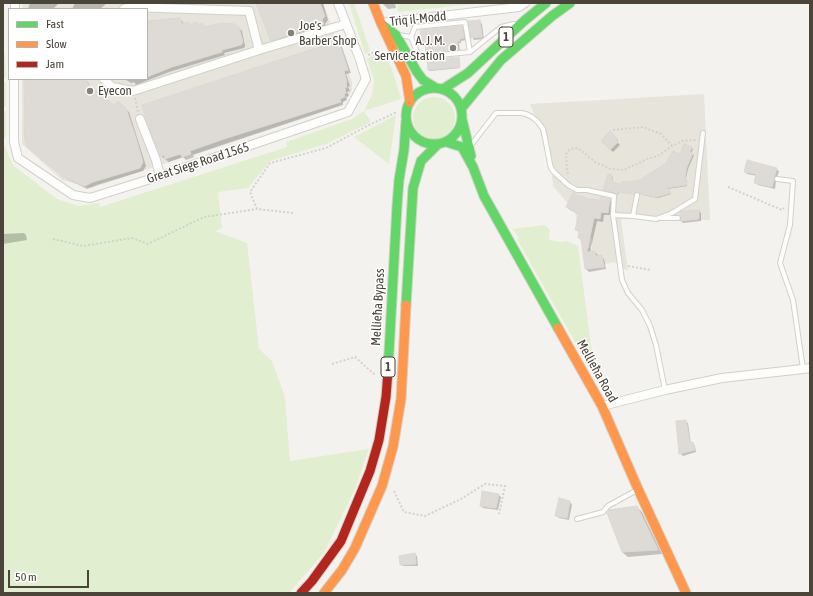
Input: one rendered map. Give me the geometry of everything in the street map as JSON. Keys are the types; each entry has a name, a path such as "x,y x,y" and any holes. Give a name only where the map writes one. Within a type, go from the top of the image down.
{"main road":[{"path":"373,3 406,76 409,105"},
{"name":"1","path":"439,89 468,73 524,21 546,3"},
{"name":"1","path":"462,114 501,60 552,16 570,3"},
{"path":"381,23 396,35 423,80 452,94 457,100 462,114 460,128 453,137 442,143 426,144 416,139 410,132 406,121 406,114 409,105 418,93 426,89 439,89"},
{"name":"Mellieħa Road","path":"462,114 473,167"},
{"name":"Mellieħa Bypass","path":"301,593 312,581 341,541 370,471 379,440 386,397 397,206 406,121"},
{"name":"1","path":"324,593 342,570 355,548 382,486 393,447 401,399 413,188 421,161 442,143"},
{"name":"Mellieħa Road","path":"442,143 462,147 473,167 484,196 602,406 686,593"}],"street":[{"name":"Great Siege Road 1565","path":"14,80 14,142 18,158 73,195 90,198 160,176 348,112 366,79 338,3"},
{"name":"Triq il-Modd","path":"381,23 521,4"},
{"path":"126,8 249,7 259,50"},
{"path":"105,80 112,87 132,91 346,24"},
{"path":"140,119 156,160 160,176"},
{"path":"602,406 664,390 722,378 807,368"}],"lane":[{"path":"470,52 465,22 415,27 411,37 419,57 470,52 501,27 524,21"},
{"path":"396,35 411,37"},
{"path":"470,147 496,113 526,114 538,122 543,129 551,168 561,180 577,190 587,190 614,196 613,215 622,280 628,293 642,310 650,326 656,345 664,390"},
{"path":"656,219 672,213 695,199 703,133"},
{"path":"777,178 793,182 790,225 780,263 793,300 807,368"},
{"path":"633,216 637,195"},
{"path":"613,215 656,219 678,218"},
{"path":"577,519 603,512 608,506 638,489"}],"path":[{"path":"359,57 372,54 384,56"},
{"path":"132,91 140,119"},
{"path":"257,209 250,192 270,163 326,148 409,105"},
{"path":"613,130 643,127 660,134 672,146"},
{"path":"574,188 567,171 566,154 570,150 578,148 595,162 611,168 624,170 646,159 658,156 682,141 702,139"},
{"path":"728,187 782,210 792,198"},
{"path":"53,239 83,246 132,238 148,244 204,217 257,209 293,213"},
{"path":"621,265 651,270"},
{"path":"332,364 355,357 374,374 374,380"},
{"path":"382,486 394,490 404,512 425,516 461,500 485,484 505,486 499,514"}],"shaded area":[{"path":"23,3 323,3 352,82 352,90 347,99 338,106 91,188 62,180 22,144 22,80 148,80 148,8 22,8"},
{"path":"704,94 710,220 621,219 628,271 614,262 588,268 585,247 592,249 592,239 579,236 575,212 553,186 552,174 539,127 530,104"}],"green space":[{"path":"349,3 354,3 370,51 365,54"},
{"path":"397,3 484,3 398,12"},
{"path":"3,53 5,53 6,77 3,78"},
{"path":"372,56 382,57 387,60 392,69 401,99 364,111 372,95 374,80 367,59"},
{"path":"3,82 6,82 6,107 3,107"},
{"path":"430,97 438,97 446,100 452,106 455,118 452,130 446,136 438,139 430,139 422,136 416,130 413,122 413,114 416,106 422,100"},
{"path":"3,107 4,111 6,111 6,137 3,139"},
{"path":"364,111 371,122 326,144 270,161 248,188 218,192 222,228 215,231 247,243 259,349 272,361 285,397 290,461 369,449 355,489 324,553 289,593 3,593 3,147 5,146 14,166 57,199 79,206 99,203 100,207 287,147 286,142 352,119"},
{"path":"396,115 389,164 354,137"},
{"path":"545,225 550,230 549,240 560,242 567,241 578,246 595,377 518,241 518,236 512,229"}],"building":[{"path":"256,3 320,3 325,16 322,20 324,24 271,41"},
{"path":"180,18 182,24 188,22 189,25 197,22 199,25 202,23 204,27 221,23 234,24 239,27 243,42 241,45 222,50 222,52 172,67 148,77 148,21"},
{"path":"480,20 482,37 471,38 468,21"},
{"path":"462,26 464,38 457,41 458,50 426,53 425,45 422,45 420,30"},
{"path":"331,39 339,42 348,70 344,71 347,87 345,88 345,97 340,99 341,102 221,140 190,151 191,154 182,157 180,154 165,159 164,155 161,157 142,105 322,46 321,42"},
{"path":"459,57 460,67 428,70 427,60"},
{"path":"24,80 86,80 88,84 114,105 118,101 126,108 143,162 140,168 83,186 62,176 27,147 25,141"},
{"path":"610,131 617,138 616,139 618,142 610,150 601,141"},
{"path":"684,144 692,147 690,152 693,153 685,176 687,185 667,188 671,193 657,197 640,194 637,192 634,194 618,192 617,195 615,193 603,190 608,174 612,175 612,183 620,184 622,182 638,181 665,164 673,151 680,154"},
{"path":"747,160 777,168 772,187 754,183 756,174 744,172"},
{"path":"573,192 589,199 600,200 601,197 610,199 608,213 601,212 600,219 594,218 587,252 595,251 596,256 602,255 604,267 585,269 581,239 578,238 579,231 575,230 579,214 566,207"},
{"path":"699,210 699,219 680,221 680,212"},
{"path":"686,420 690,443 693,442 695,450 679,454 676,421"},
{"path":"482,491 499,494 496,508 480,506"},
{"path":"559,498 570,501 567,518 555,516"},
{"path":"637,506 658,550 622,552 607,513 609,510"},
{"path":"415,553 416,564 400,565 399,556"}],"traffic: fast":[{"path":"443,89 468,73 524,21 546,3"},
{"path":"461,109 501,60 552,16 570,3"},
{"path":"383,25 396,35 423,80 436,88"},
{"path":"429,88 439,88 454,96 460,105 462,116 460,127 454,136 439,144 429,144 418,139 411,132 406,121 406,111 411,100 418,93 429,88"},
{"path":"462,119 471,156"},
{"path":"388,371 397,206 406,121"},
{"path":"446,142 462,147 473,167 484,196 558,328"},
{"path":"406,305 413,188 421,161 437,145"}],"traffic: slow":[{"path":"373,3 406,76 410,102"},
{"path":"324,593 342,570 355,548 382,486 393,447 401,399 406,305"},
{"path":"558,328 602,406 686,593"}],"traffic: jam":[{"path":"301,593 312,581 341,541 370,471 379,440 386,397 388,371"}],"place":[{"name":"Joe's Barber Shop","path":"291,33"},
{"name":"A. J. M. Service Station","path":"453,48"},
{"name":"Eyecon","path":"90,91"}]}
